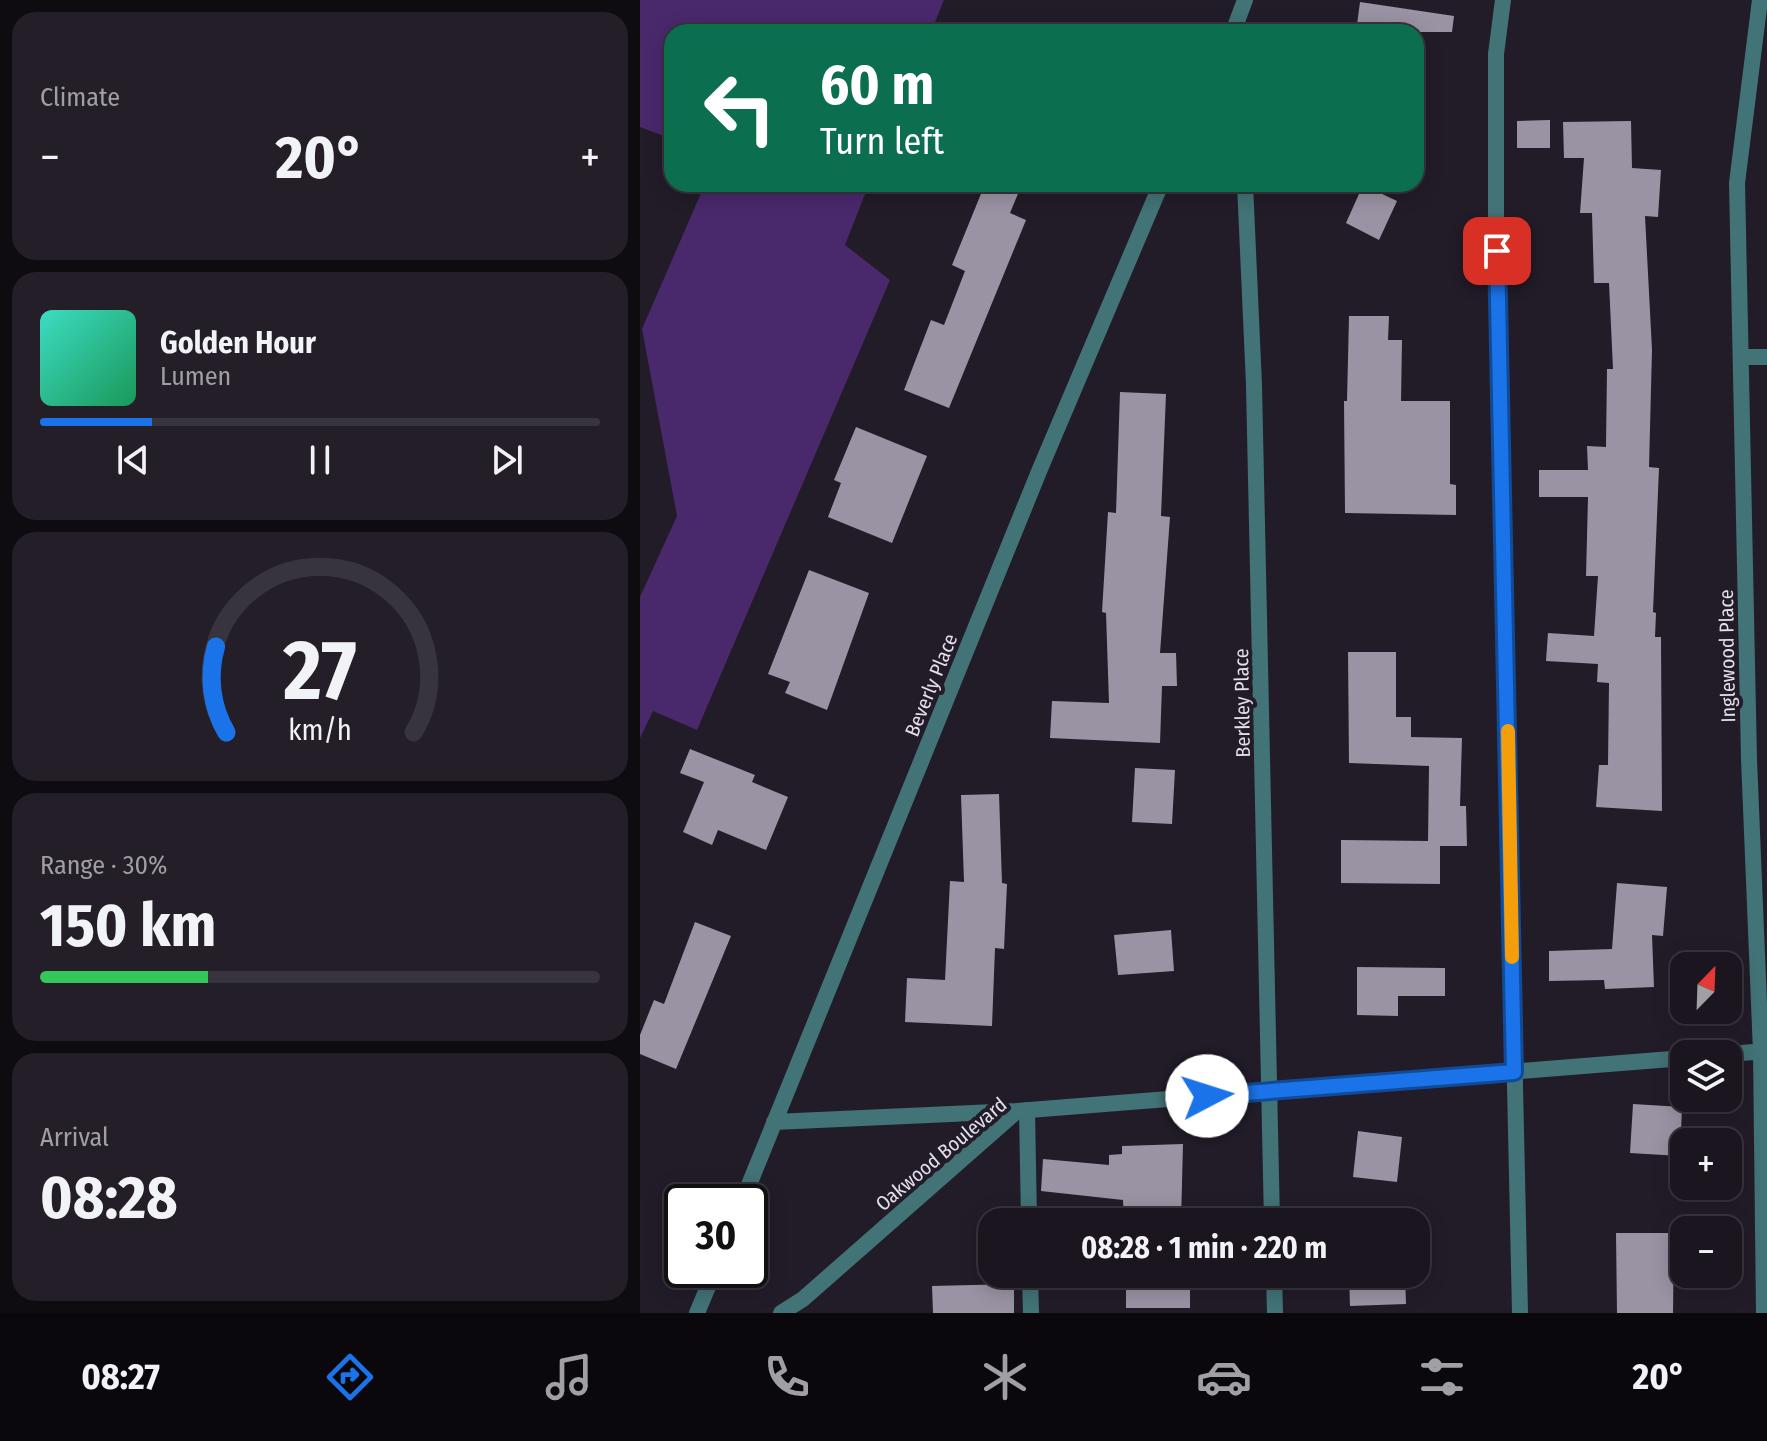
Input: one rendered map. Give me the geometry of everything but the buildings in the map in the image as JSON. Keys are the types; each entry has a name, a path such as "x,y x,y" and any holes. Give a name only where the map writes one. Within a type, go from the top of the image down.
{"street":[{"path":"1236,24 1245,0"},
{"path":"1503,0 1496,54 1496,206 1520,1313"},
{"name":"Inglewood Place","path":"1760,0 1737,183 1749,759 1764,1051 1764,1313"},
{"name":"Beverly Place","path":"749,1184 1158,192"},
{"name":"Berkley Place","path":"1245,192 1264,797 1271,1208"},
{"path":"1741,357 1767,357"},
{"path":"1742,1053 1764,1051"},
{"name":"Oakwood Boulevard","path":"781,1313 803,1299 1022,1111 1670,1059"},
{"path":"774,1122 1022,1111 1028,1208"},
{"path":"697,1313 707,1288"},
{"path":"1030,1288 1031,1313"},
{"path":"1274,1288 1275,1313"}],"shaded area":[{"path":"640,0 944,0 934,24 664,24 664,136 640,127"},
{"path":"702,192 866,192 845,245 890,280 697,730 653,711 640,738 640,597 677,516 642,329"}],"slow traffic":[{"path":"1508,731 1512,957"}],"route":[{"path":"1207,1096 1514,1072 1497,251"}]}
